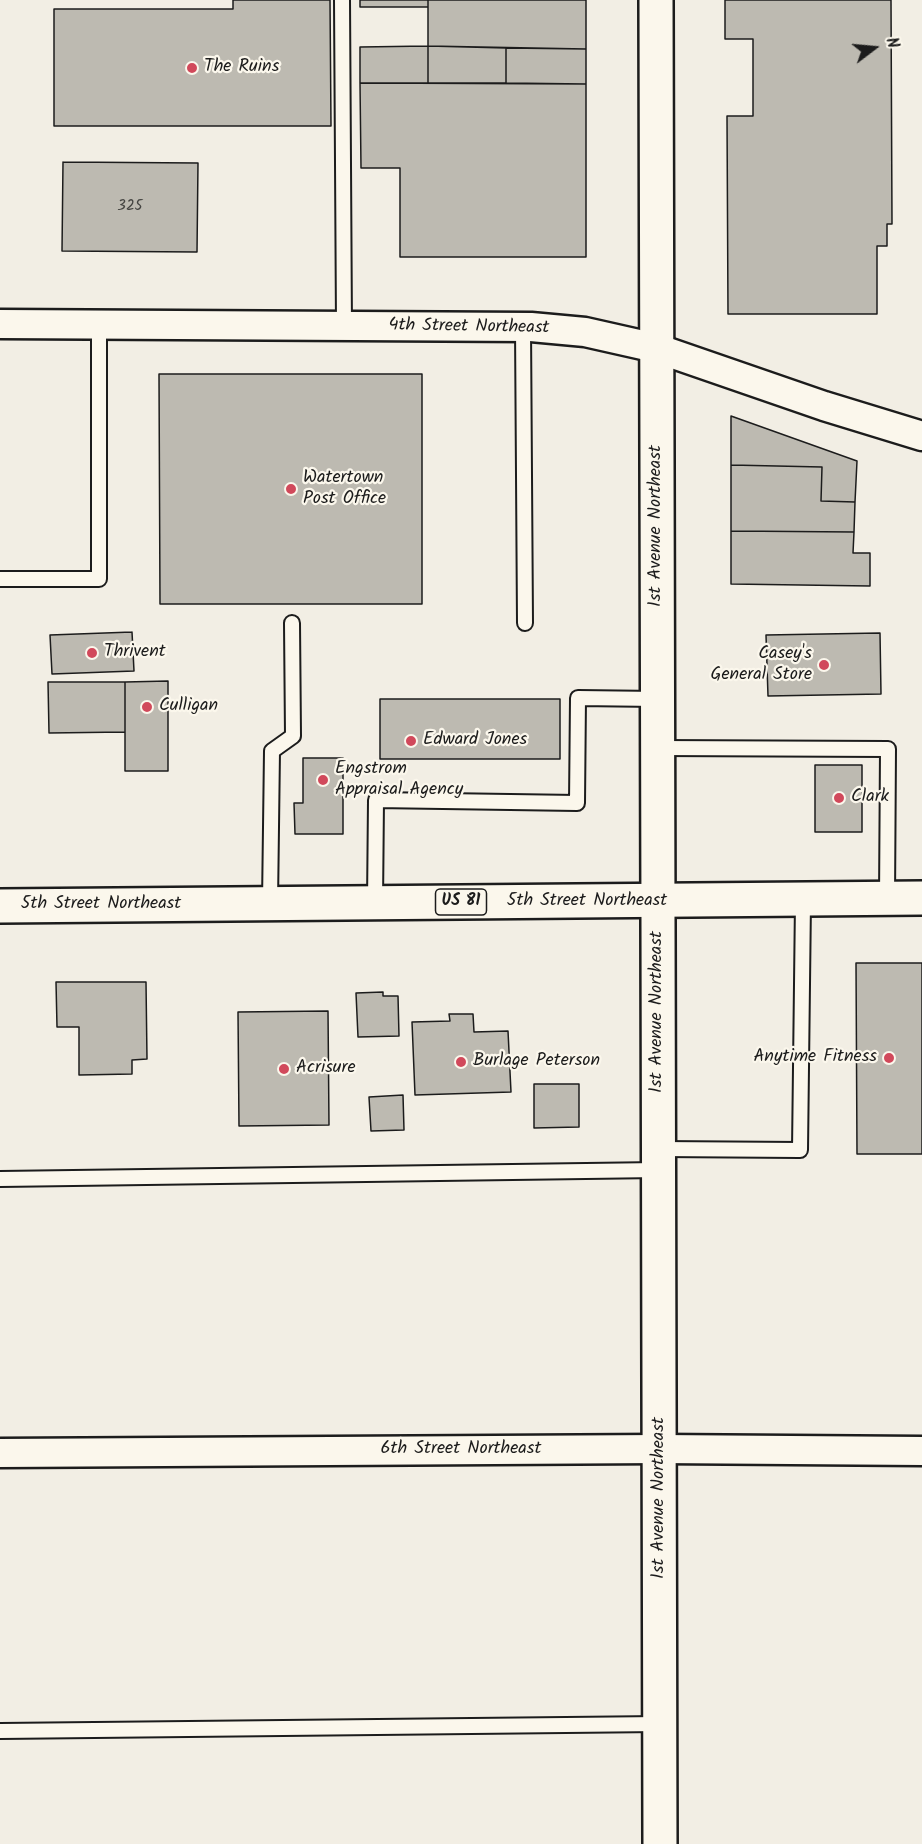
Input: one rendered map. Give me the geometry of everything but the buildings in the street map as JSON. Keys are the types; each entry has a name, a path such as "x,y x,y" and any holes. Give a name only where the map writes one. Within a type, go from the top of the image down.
{"main road":[{"name":"1st Avenue Northeast","path":"656,0 660,1844"},
{"name":"5th Street Northeast","path":"0,906 803,901 922,898"}],"street":[{"name":"4th Street Northeast","path":"0,324 523,327 585,332 656,348 824,406 922,436"},
{"name":"6th Street Northeast","path":"0,1453 660,1449 922,1451"}],"lane":[{"path":"342,0 344,326"},
{"path":"0,579 99,579 99,324"},
{"path":"523,327 525,623"},
{"path":"270,903 272,751 293,736 292,623"},
{"path":"375,903 376,800 577,803 578,698 657,699"},
{"path":"658,748 888,748 887,899"},
{"path":"0,1179 659,1159 800,1150 803,901"},
{"path":"0,1731 660,1724"}],"place":[{"name":"The Ruins","path":"192,68"},
{"name":"Watertown Post Office","path":"291,489"},
{"name":"Thrivent","path":"92,653"},
{"name":"Casey's General Store","path":"824,665"},
{"name":"Culligan","path":"147,707"},
{"name":"Edward Jones","path":"411,741"},
{"name":"Engstrom Appraisal Agency","path":"323,780"},
{"name":"Clark","path":"839,798"},
{"name":"Anytime Fitness","path":"889,1058"},
{"name":"Burlage Peterson","path":"461,1062"},
{"name":"Acrisure","path":"284,1069"}]}
